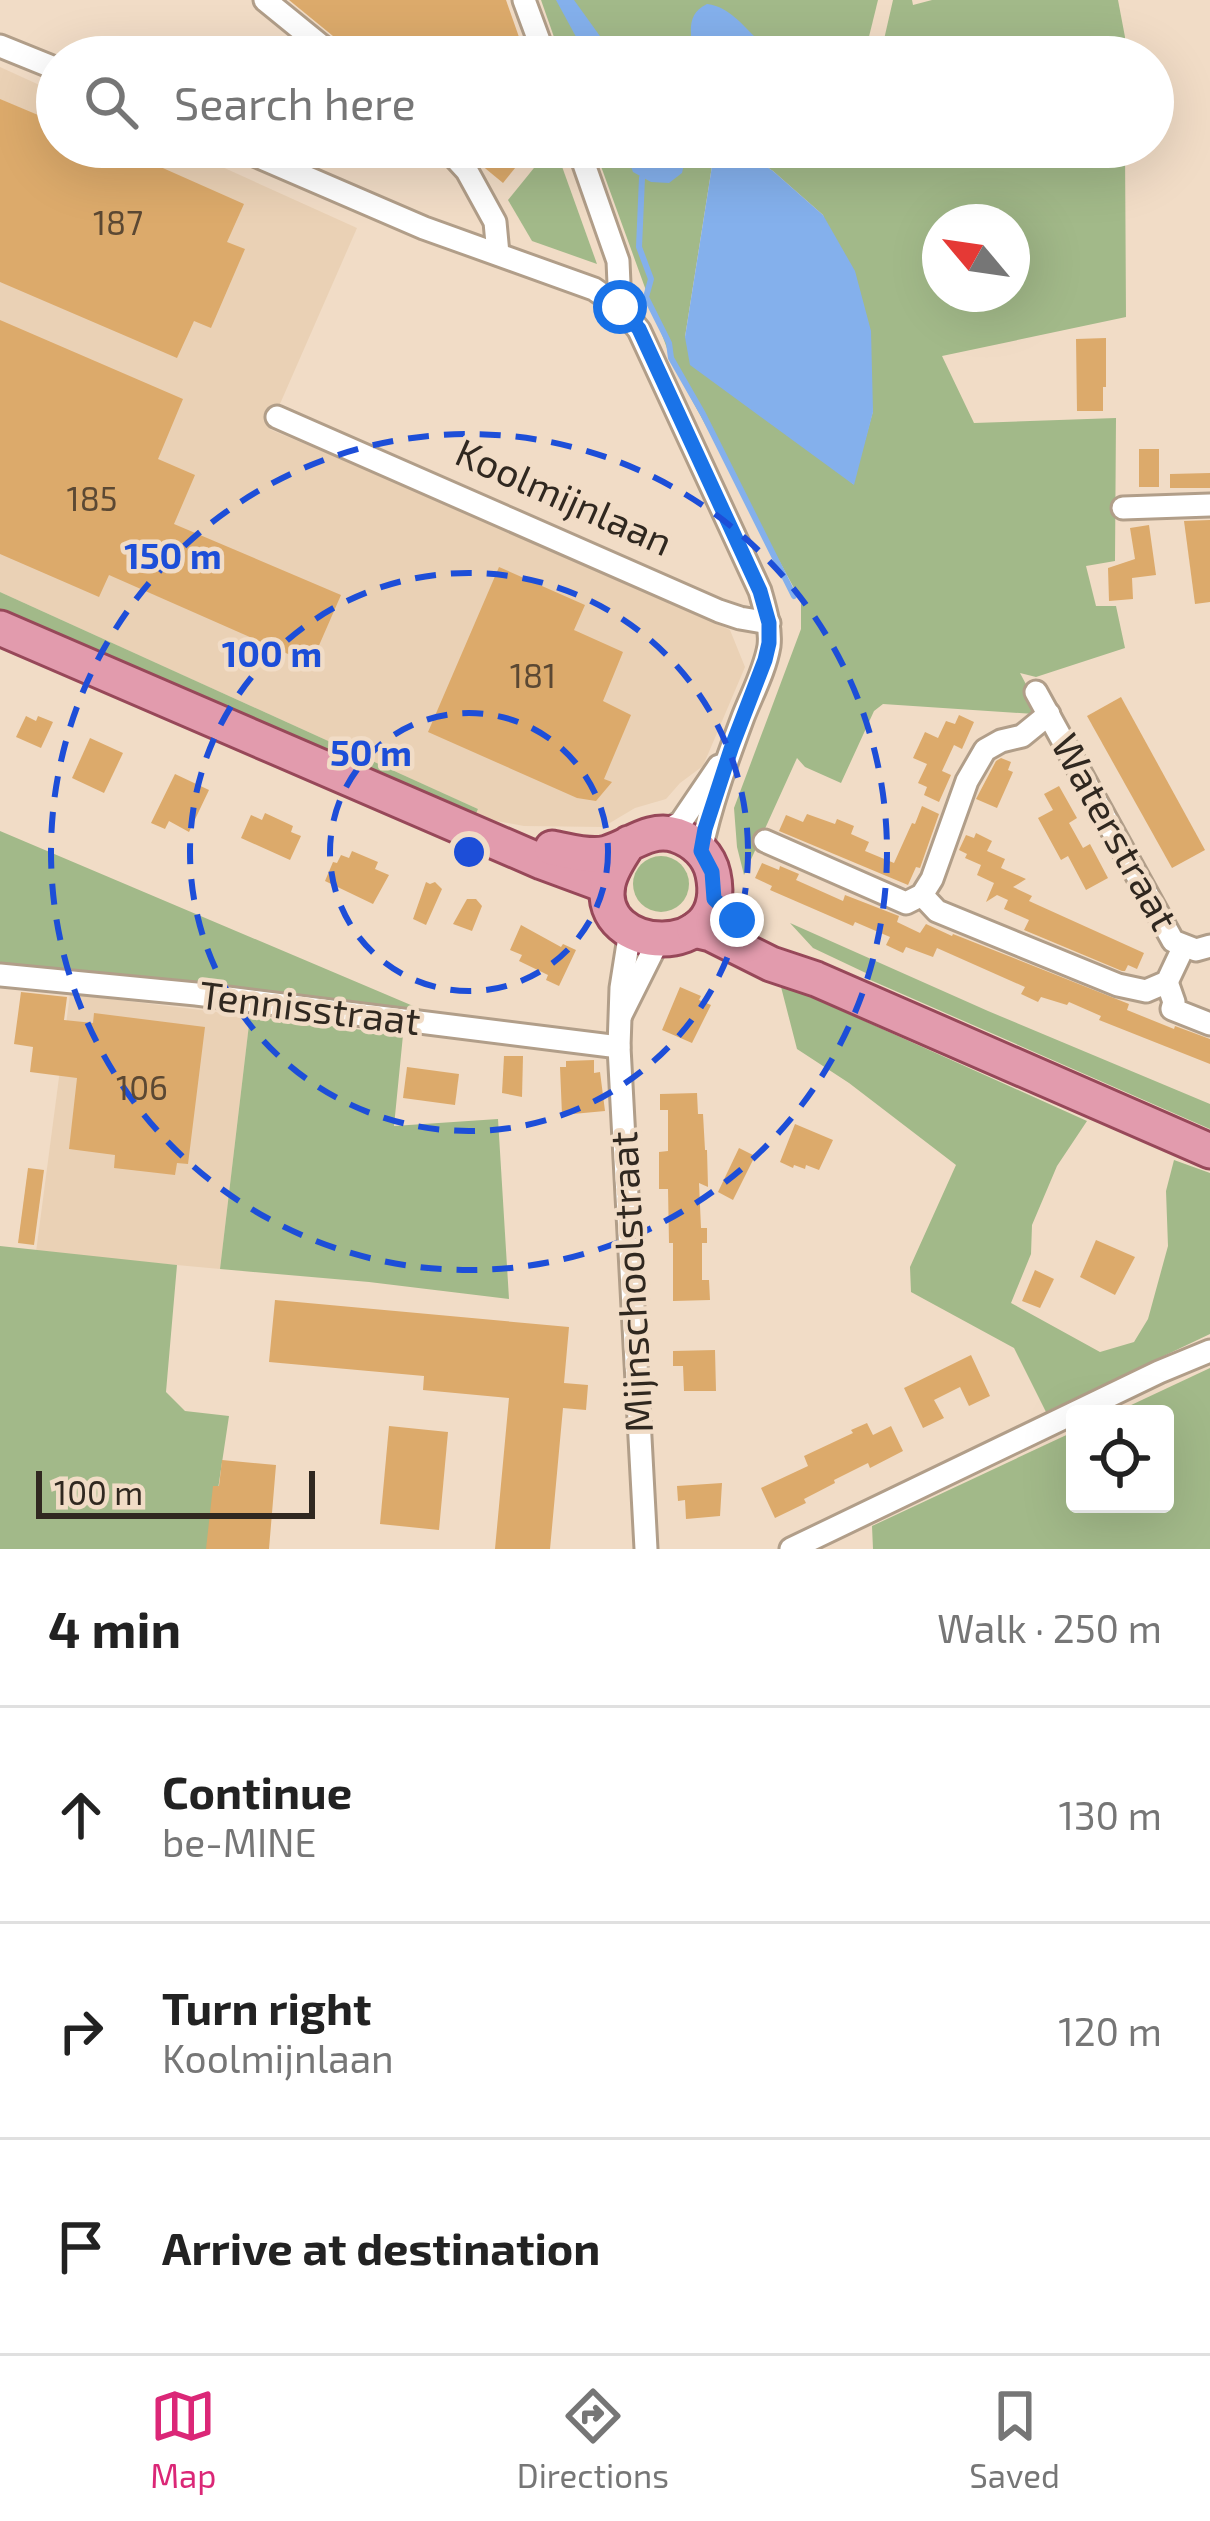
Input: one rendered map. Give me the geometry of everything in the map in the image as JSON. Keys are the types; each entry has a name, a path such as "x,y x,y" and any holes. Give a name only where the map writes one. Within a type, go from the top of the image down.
{"main road":[{"path":"0,628 607,886"},
{"path":"502,844 602,855 629,843 652,833 680,836 701,851 712,872 714,899 694,930 683,937 644,936 613,911 607,886 629,843"},
{"path":"714,899 817,979"},
{"path":"694,930 1210,1151"}],"street":[{"path":"266,0 310,36"},
{"path":"524,0 537,36"},
{"path":"0,46 36,61"},
{"path":"284,168 382,211 594,289 620,307 639,329 760,591 769,623 765,660 732,746 701,851"},
{"path":"464,168 495,222 498,254"},
{"path":"585,168 618,261 620,307"},
{"name":"Koolmijnlaan","path":"277,417 740,619 769,623"},
{"path":"1123,508 1210,505"},
{"name":"Waterstraat","path":"1036,692 1173,941 1196,950 1210,946"},
{"name":"Waterstraat","path":"765,841 905,903 922,895 932,879 967,782 985,750 1022,736 1049,714"},
{"path":"665,832 681,822 732,746"},
{"name":"Waterstraat","path":"922,895 937,911 1118,985 1146,991 1167,982 1184,946"},
{"name":"Mijnschoolstraat","path":"644,936 620,988 619,1047 646,1549"},
{"name":"Tennisstraat","path":"0,975 196,994 619,1047"},
{"name":"Waterstraat","path":"1167,982 1172,1010 1210,1024"},
{"path":"791,1549 1210,1351"}],"shaded area":[{"path":"0,67 36,83 36,168 224,168 357,228 269,429 498,524 730,630 745,667 703,766 666,799 635,808 603,827 524,826 475,817 478,809 0,592"},
{"path":"70,994 250,1016 220,1269 36,1252"}],"green space":[{"path":"541,0 878,0 869,36 554,36"},
{"path":"893,0 912,0 913,5 932,0 1118,0 1125,36 885,36"},
{"path":"534,168 563,168 597,264 532,241 508,200"},
{"path":"602,168 712,168 685,337 853,484 873,411 823,215 768,168 1125,168 1126,317 942,356 974,423 1116,418 1115,561 1086,566 1096,606 1116,606 1125,648 1036,677 1020,673 1037,705 1034,714 883,704 874,711 841,783 805,767 797,758 744,875 734,808 801,629 801,601 673,365"},
{"path":"0,592 478,809 475,816 0,610"},
{"path":"0,831 425,1011 0,963"},
{"path":"661,856 681,864 689,884 681,904 661,912 641,904 633,884 641,864"},
{"path":"790,923 1210,1104 1210,1129 868,979 868,974 813,948"},
{"path":"780,983 1087,1121 1057,1166 1032,1225 1031,1254 1011,1303 1100,1352 1134,1342 1148,1319 1168,1246 1166,1191 1174,1160 1210,1173 1210,1334 1046,1412 1014,1348 911,1292 910,1267 956,1165 797,1049"},
{"path":"250,1016 403,1035 394,1126 498,1119 509,1299 220,1269"},
{"path":"0,1246 177,1265 166,1392 185,1411 229,1416 209,1549 0,1549"},
{"path":"1210,1368 1210,1549 873,1549 872,1526 1066,1435 1066,1513 1174,1513 1174,1405 1131,1405"}],"water":[{"path":"556,0 574,0 600,36 576,36"},
{"path":"707,4 718,7 754,36 691,36 692,20"},
{"path":"632,168 683,168 669,183 651,182"},
{"path":"712,168 768,168 823,215 855,271 871,331 873,412 854,485 690,365 685,337"}],"building":[{"path":"289,0 506,0 519,36 333,36"},
{"path":"0,99 36,114 36,168 163,168 244,204 227,242 245,249 211,328 194,321 177,358 0,282"},
{"path":"485,168 515,168 503,183"},
{"path":"0,320 183,399 158,459 195,475 174,524 341,595 317,650 320,661 313,665 109,575 99,597 0,554"},
{"path":"1106,338 1103,411 1077,411 1076,339"},
{"path":"1139,449 1159,449 1159,487 1139,487"},
{"path":"1210,473 1210,488 1170,488 1170,474"},
{"path":"1210,520 1210,602 1195,604 1184,521"},
{"path":"1149,525 1156,575 1132,578 1133,599 1109,601 1108,568 1135,559 1130,528"},
{"path":"499,567 585,605 574,630 623,652 603,701 631,715 604,779 612,782 596,801 577,798 428,732"},
{"path":"1121,697 1205,850 1172,868 1087,716"},
{"path":"959,715 974,722 962,749 954,745 942,771 951,775 939,802 924,795 927,787 918,783 927,764 913,758 925,732 938,738 946,721 955,724"},
{"path":"26,716 53,722 41,748 16,737"},
{"path":"90,738 123,753 104,793 72,778"},
{"path":"1001,758 1011,762 1008,770 1013,772 997,808 976,799"},
{"path":"175,774 209,790 189,832 169,821 165,829 151,823"},
{"path":"1059,786 1077,818 1069,823 1083,848 1090,844 1108,878 1086,890 1068,856 1061,860 1038,818 1053,810 1044,794"},
{"path":"922,806 939,814 920,868 916,867 908,885 779,831 786,815 803,822 807,814 835,824 837,819 854,826 851,834 869,842 865,851 894,863"},
{"path":"265,813 293,826 291,832 301,836 290,860 241,838 251,815 262,820"},
{"path":"976,833 992,841 987,851 1005,859 1001,868 1026,879 1013,887 1032,896 1029,901 1144,953 1137,969 1128,965 1122,971 1024,930 1029,920 1004,909 1008,900 997,895 986,902 994,883 977,875 981,865 959,850 966,835 974,838"},
{"path":"352,851 378,862 375,869 389,875 373,904 325,881 333,862 341,855 349,858"},
{"path":"762,863 799,874 796,880 843,901 845,895 899,916 897,922 920,933 926,924 1129,1004 1127,1010 1210,1039 1210,1064 1099,1020 1101,1016 1069,1002 1041,997 1038,1002 1021,994 1025,987 937,948 933,957 906,947 903,953 886,945 890,937 770,890 772,886 755,878"},
{"path":"426,882 435,882 442,889 426,925 413,919"},
{"path":"467,899 476,899 482,906 472,931 453,924"},
{"path":"521,925 576,950 559,986 510,950"},
{"path":"680,987 711,1005 692,1043 662,1030"},
{"path":"21,992 67,997 64,1020 93,1023 94,1013 205,1027 188,1164 177,1163 175,1175 114,1168 115,1155 69,1149 77,1078 30,1072 33,1047 14,1044"},
{"path":"504,1056 523,1056 522,1097 502,1093"},
{"path":"594,1060 605,1111 562,1115 560,1067 566,1067 566,1061"},
{"path":"407,1067 459,1074 455,1105 403,1098"},
{"path":"697,1093 708,1187 699,1183 701,1228 707,1228 702,1280 709,1280 710,1300 673,1301 668,1189 659,1189 659,1152 668,1151 668,1110 660,1110 660,1094"},
{"path":"795,1124 833,1140 819,1170 780,1162"},
{"path":"739,1148 755,1156 733,1200 718,1192"},
{"path":"28,1168 44,1170 34,1245 18,1243"},
{"path":"1096,1240 1135,1257 1115,1295 1080,1277"},
{"path":"1035,1270 1054,1279 1040,1308 1022,1301"},
{"path":"275,1300 569,1327 564,1383 588,1385 586,1410 563,1408 550,1549 495,1549 509,1398 423,1390 424,1376 269,1362"},
{"path":"715,1350 716,1391 684,1391 683,1366 673,1366 673,1351"},
{"path":"971,1355 990,1396 969,1406 960,1387 934,1400 944,1418 923,1428 904,1388"},
{"path":"867,1423 873,1435 891,1426 903,1451 834,1480 804,1499 806,1503 775,1518 761,1488 808,1466 804,1456"},
{"path":"389,1426 448,1432 439,1530 380,1524"},
{"path":"222,1460 276,1465 269,1549 206,1549 213,1486 219,1486"},
{"path":"722,1483 720,1516 686,1519 685,1500 678,1501 677,1486"}],"waterway":[{"path":"642,178 639,247 651,279 646,297 669,343 671,358 794,596"}],"route":[{"path":"620,307 639,329 760,591 769,623 765,660 732,746 701,851 712,872 714,899 737,920"}]}
